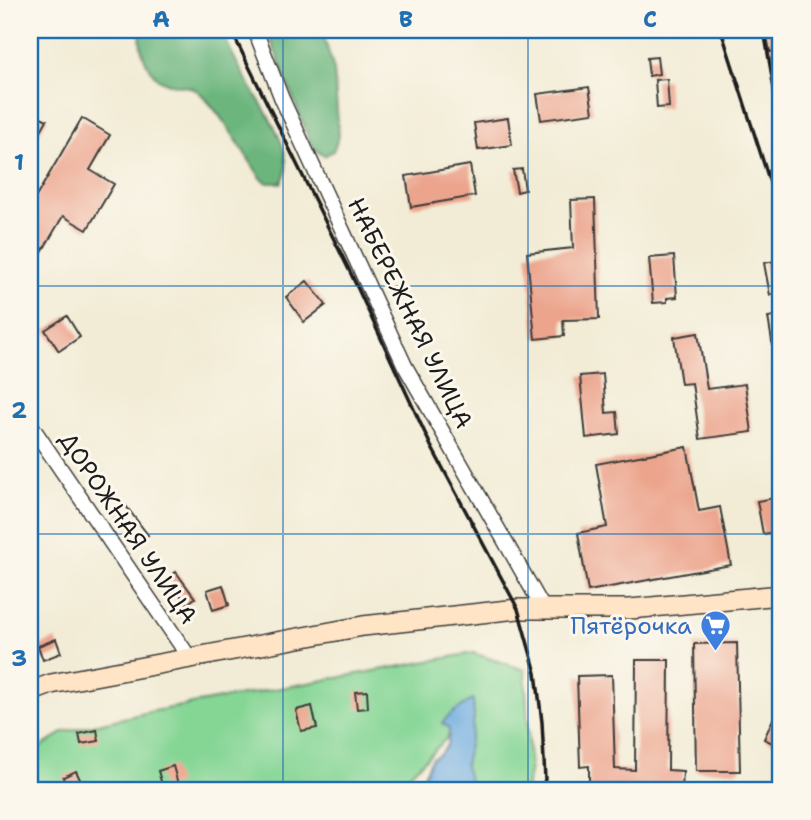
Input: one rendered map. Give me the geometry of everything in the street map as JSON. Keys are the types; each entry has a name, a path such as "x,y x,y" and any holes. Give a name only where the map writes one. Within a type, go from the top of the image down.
{"street":[{"name":"НАБЕРЕЖНАЯ УЛИЦА","path":"256,30 282,99 405,366 543,608"},
{"name":"ДОРОЖНАЯ УЛИЦА","path":"30,424 189,657"},
{"path":"30,692 51,684 363,626 518,608 631,609 781,596"}],"green space":[{"path":"142,30 221,30 281,143 286,171 281,183 268,183 261,178 226,124 198,91 167,83 155,75 143,52"},
{"path":"267,30 322,30 334,70 339,136 333,151 324,156 312,147"},
{"path":"473,653 525,670 530,767 526,790 457,790 470,715 394,790 30,790 30,754 64,732 149,712"}],"water":[{"path":"473,699 474,718 465,766 472,789 417,790 432,758 441,753 448,743 449,728 442,723"}],"building":[{"path":"766,30 775,30 779,50 770,52"},
{"path":"657,57 659,74 649,76 647,58"},
{"path":"667,79 669,107 657,108 655,80"},
{"path":"589,87 593,113 541,120 537,94"},
{"path":"37,115 47,120 30,150 30,127"},
{"path":"82,118 110,135 90,170 114,184 87,230 63,216 30,272 30,207"},
{"path":"508,118 512,145 478,150 474,123"},
{"path":"470,165 475,196 411,207 406,176"},
{"path":"522,169 525,190 517,192 513,170"},
{"path":"595,199 599,319 563,320 564,336 535,339 527,253 573,248 571,200"},
{"path":"674,256 677,297 667,298 667,302 653,303 649,258"},
{"path":"781,260 781,292 770,295 764,263"},
{"path":"307,281 326,305 304,322 286,297"},
{"path":"781,315 781,366 776,366 768,317"},
{"path":"67,316 80,337 59,351 45,330"},
{"path":"698,333 707,389 745,384 752,432 700,439 692,383 681,384 674,337"},
{"path":"603,374 606,413 617,412 619,434 586,438 580,376"},
{"path":"687,447 699,511 720,507 731,565 588,591 578,533 607,527 596,464"},
{"path":"781,497 781,531 763,534 757,501"},
{"path":"126,506 148,535 139,542 117,513"},
{"path":"176,572 195,598 187,604 168,578"},
{"path":"223,585 229,605 213,610 207,590"},
{"path":"56,639 61,653 43,660 38,646"},
{"path":"737,643 740,771 696,771 694,644"},
{"path":"636,660 669,660 668,770 683,771 682,790 589,790 589,766 580,767 577,676 612,675 615,769 635,770"},
{"path":"367,691 368,708 357,709 355,692"},
{"path":"312,706 317,728 301,731 296,710"},
{"path":"773,719 781,723 781,747 764,739"},
{"path":"97,730 99,741 81,744 79,734"},
{"path":"173,766 178,784 163,788 158,771"},
{"path":"76,771 85,790 65,790 63,777"}],"railway":[{"path":"231,30 352,276 431,446 518,609 536,673 545,779 542,790"},
{"path":"721,30 781,217"},
{"path":"764,30 781,130"},
{"path":"777,30 781,54"}],"place":[{"name":"Пятёрочка","path":"715,653"}]}
